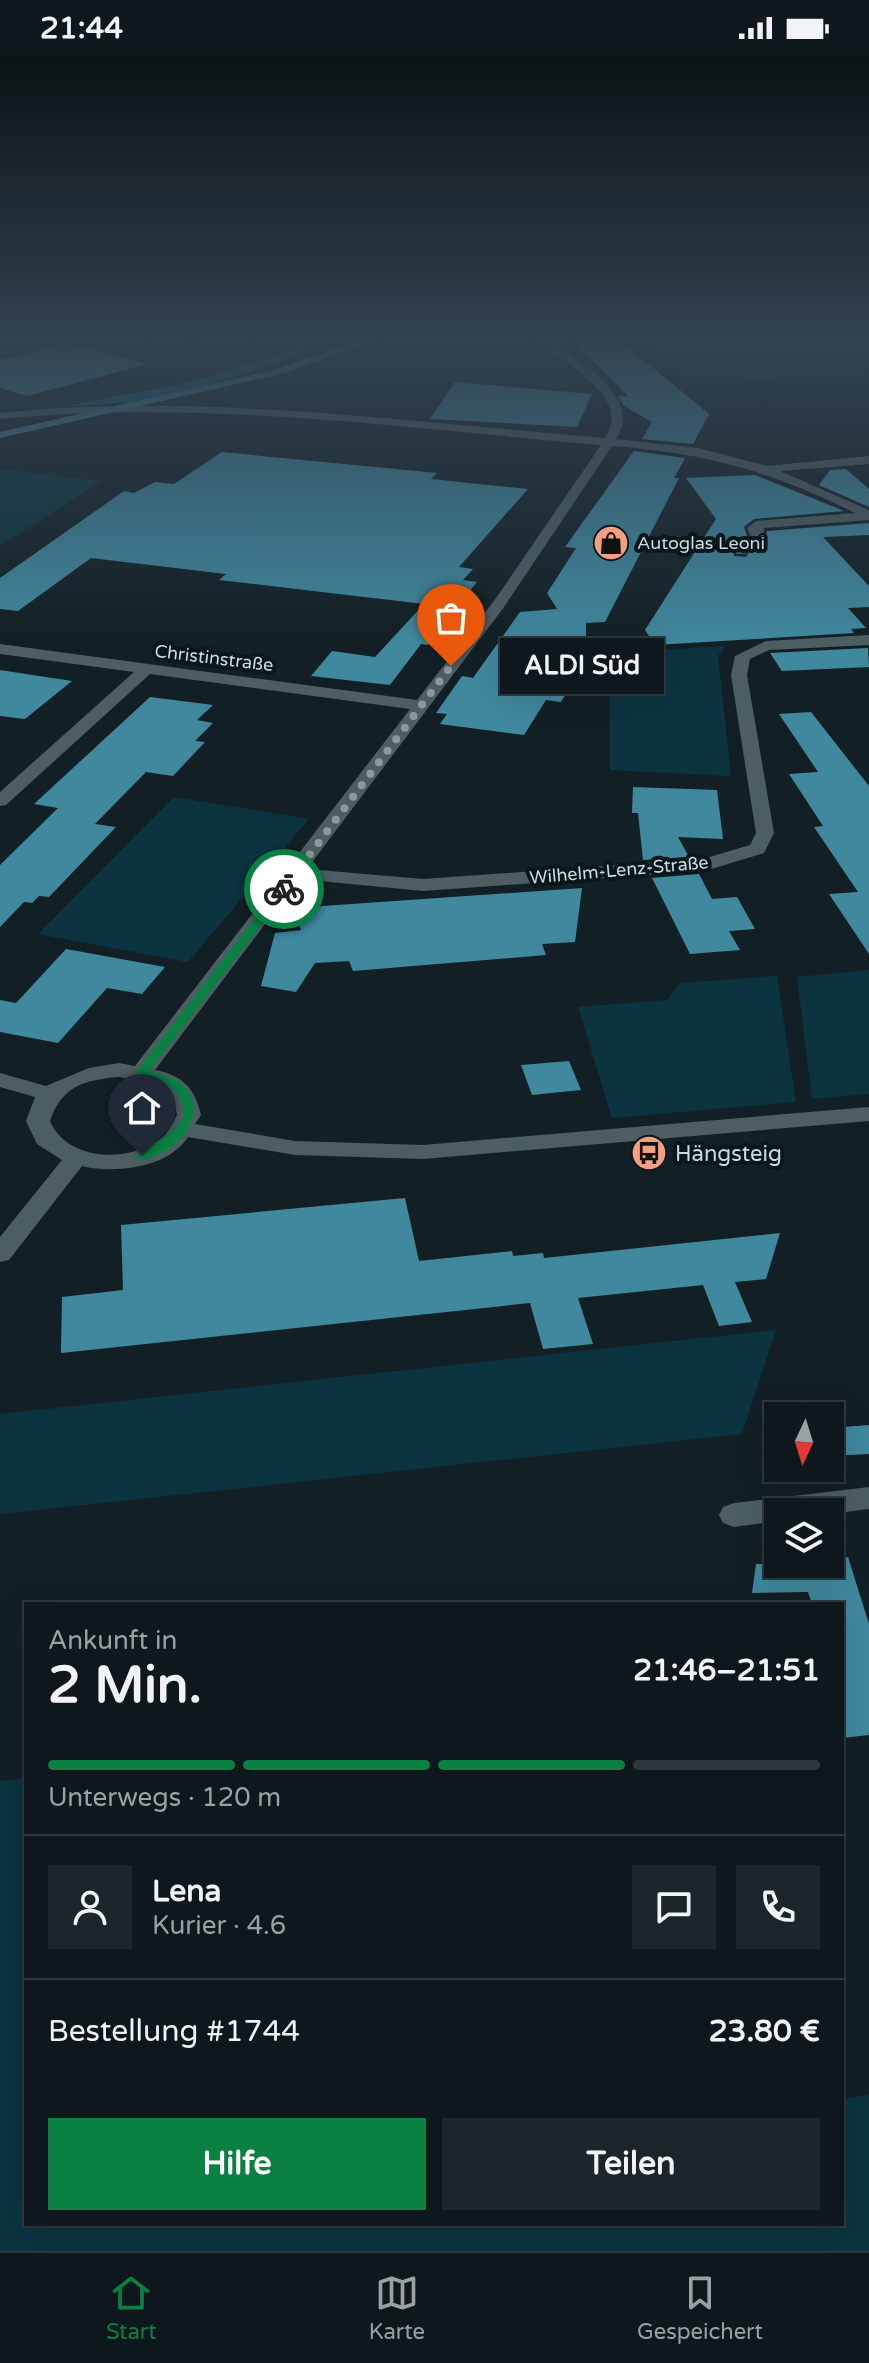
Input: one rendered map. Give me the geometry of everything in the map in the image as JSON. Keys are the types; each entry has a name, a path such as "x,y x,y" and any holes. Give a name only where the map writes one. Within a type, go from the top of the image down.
{"street":[{"path":"591,439 711,452 768,468 869,516"},
{"path":"142,1072 527,565 610,441"},
{"path":"768,468 869,460"},
{"path":"741,551 743,545 758,539 754,528 761,524 869,516"},
{"name":"Wilhelm-Lenz-Straße","path":"296,873 423,885 705,865 757,849 765,833 739,675 743,656 766,646 869,640"},
{"name":"Christinstraße","path":"0,649 422,706"},
{"path":"0,801 146,669"},
{"path":"142,1072 171,1082 184,1093 189,1115 183,1129 162,1147 130,1159 74,1160 48,1149 35,1133 35,1114 49,1094 73,1080 95,1073 142,1072"},
{"path":"0,1080 49,1094"},
{"path":"183,1129 295,1148 423,1152 869,1114"},
{"path":"0,1254 74,1160"},
{"path":"734,1515 869,1498"}],"shaded area":[{"path":"0,469 102,481 0,546"},
{"path":"726,646 718,656 731,776 610,770 609,653"},
{"path":"174,797 309,819 188,962 38,934"},
{"path":"869,970 869,1094 812,1099 797,977"},
{"path":"777,976 796,1102 612,1118 578,1007 667,1000 680,983"},
{"path":"776,1330 742,1434 0,1514 0,1414"},
{"path":"24,1778 24,2226 844,2226 844,2099 869,2095 869,2251 0,2251 0,1781"}],"building":[{"path":"646,439 695,439 693,444"},
{"path":"634,451 685,458 674,478 679,478 605,622 586,623 586,659 561,702 546,700 524,735 440,724 447,714 436,713 462,676 473,678 520,612 557,609 547,593 576,548 565,547"},
{"path":"222,452 437,473 431,479 528,489 459,567 473,569 463,580 477,582 428,645 421,644 390,685 311,676 332,651 375,657 424,604 219,580 226,574 91,558 18,611 0,609 0,578 124,491 134,493 155,482 174,484"},
{"path":"846,469 869,489 869,507 819,485 830,470"},
{"path":"755,475 844,511 754,519 744,527 747,536 733,545 734,556 746,557 751,549 764,545 767,531 869,523 869,535 823,537 869,586 869,607 848,608 866,628 851,629 854,633 655,645 645,630 716,519 686,478"},
{"path":"868,648 869,667 782,671 770,653"},
{"path":"0,670 72,681 25,719 0,716"},
{"path":"150,697 213,705 197,720 213,723 195,741 205,742 173,776 146,772 95,824 116,827 49,897 39,896 32,903 24,902 0,927 0,865 58,808 34,804"},
{"path":"811,712 869,786 869,954 829,894 858,892 814,827 823,826 789,774 818,772 779,714"},
{"path":"633,787 717,790 723,839 678,837 689,857 643,860 638,813 632,813"},
{"path":"699,874 712,899 737,897 755,929 729,931 740,950 690,954 652,878"},
{"path":"582,888 575,942 542,944 546,955 353,971 349,961 315,963 296,992 261,986 275,933 301,930 294,908"},
{"path":"66,949 165,967 142,994 107,988 58,1043 0,1032 0,1000 16,1003"},
{"path":"569,1061 581,1090 532,1095 521,1065"},
{"path":"405,1198 419,1261 512,1251 513,1256 543,1253 544,1258 780,1233 766,1279 735,1282 752,1322 719,1326 703,1285 578,1298 593,1344 543,1349 530,1303 61,1353 62,1297 123,1290 121,1225"},
{"path":"869,1425 869,1454 844,1455 844,1427"},
{"path":"848,1557 869,1624 869,1735 844,1738 844,1602 811,1602 808,1592 752,1593 756,1564 764,1564 764,1578 844,1578 844,1558"}],"way so far":[{"path":"284,889 451,666"}],"place":[{"name":"Autoglas Leoni","path":"611,543"},
{"name":"ALDI Süd","path":"451,666"},
{"name":"Hängsteig","path":"649,1153"}],"route":[{"path":"142,1156 177,1136 187,1122 190,1107 179,1087 142,1072 284,889"}]}
